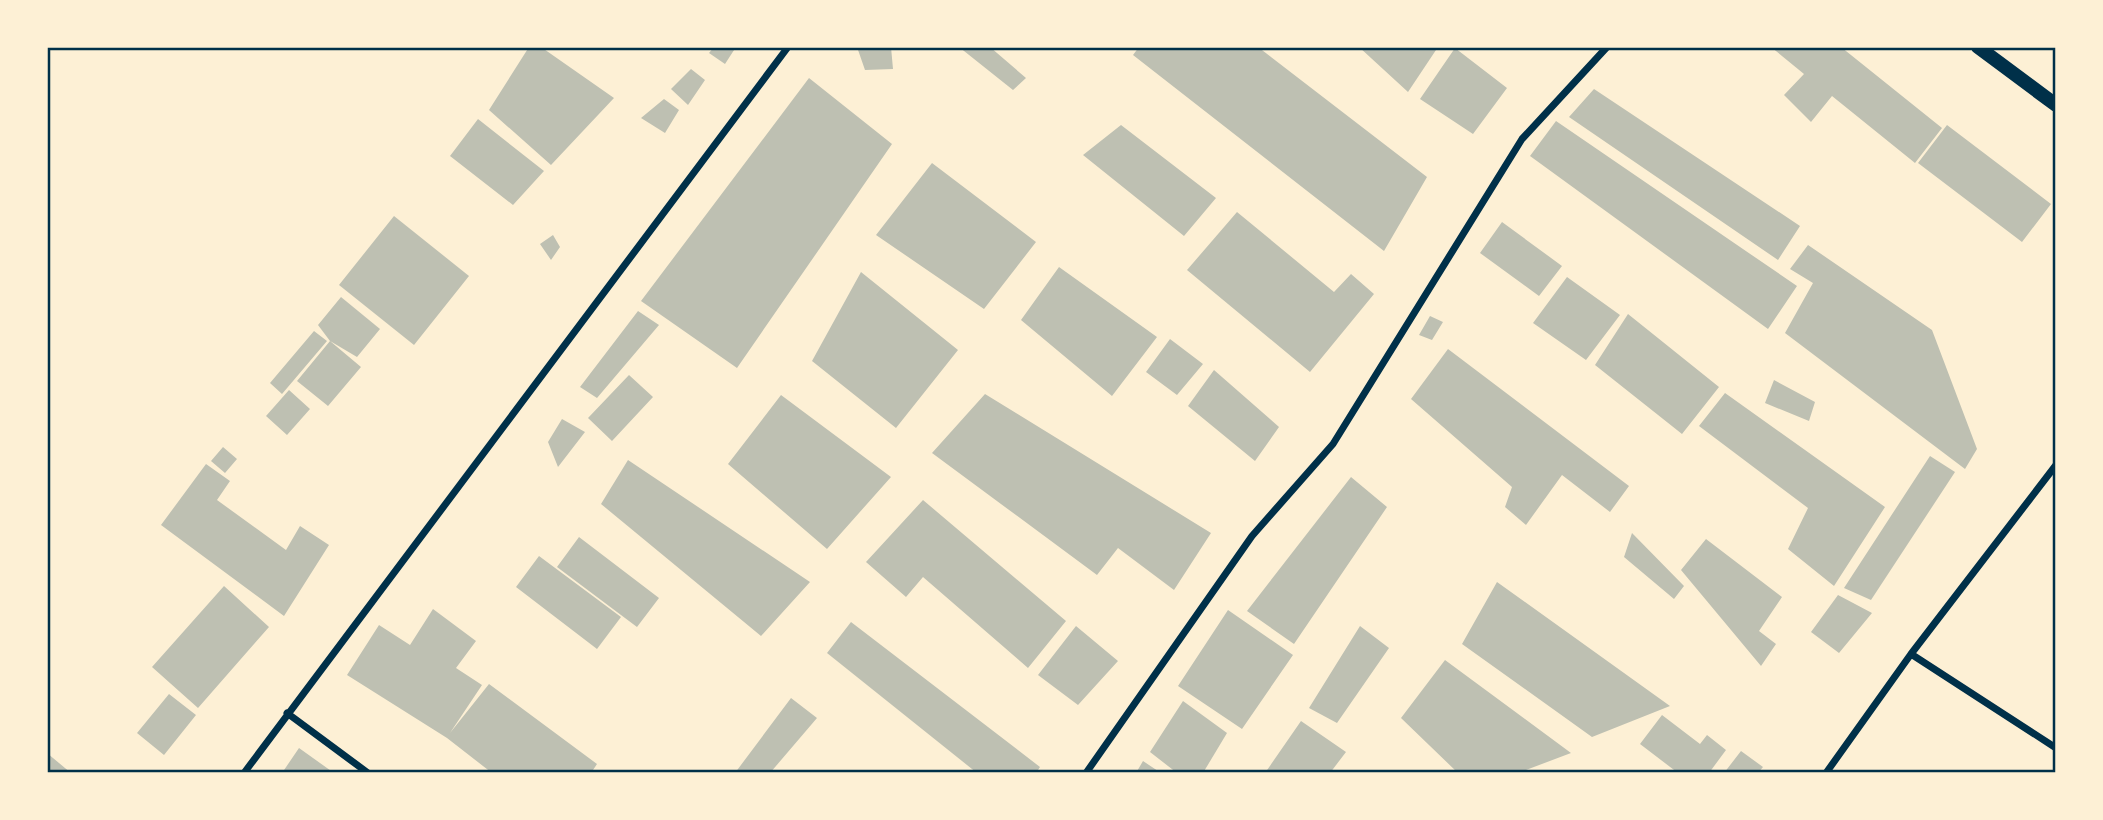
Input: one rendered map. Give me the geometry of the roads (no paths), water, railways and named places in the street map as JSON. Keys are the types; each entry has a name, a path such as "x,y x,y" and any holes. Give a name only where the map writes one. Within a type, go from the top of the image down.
{"main road":[{"path":"1978,47 2056,104"}],"street":[{"path":"244,773 788,47"},
{"path":"1086,773 1252,536 1333,444 1522,139 1607,47"},
{"path":"1826,773 1911,654 2056,465"},
{"path":"1911,654 2056,748"},
{"path":"287,713 368,773"}]}
